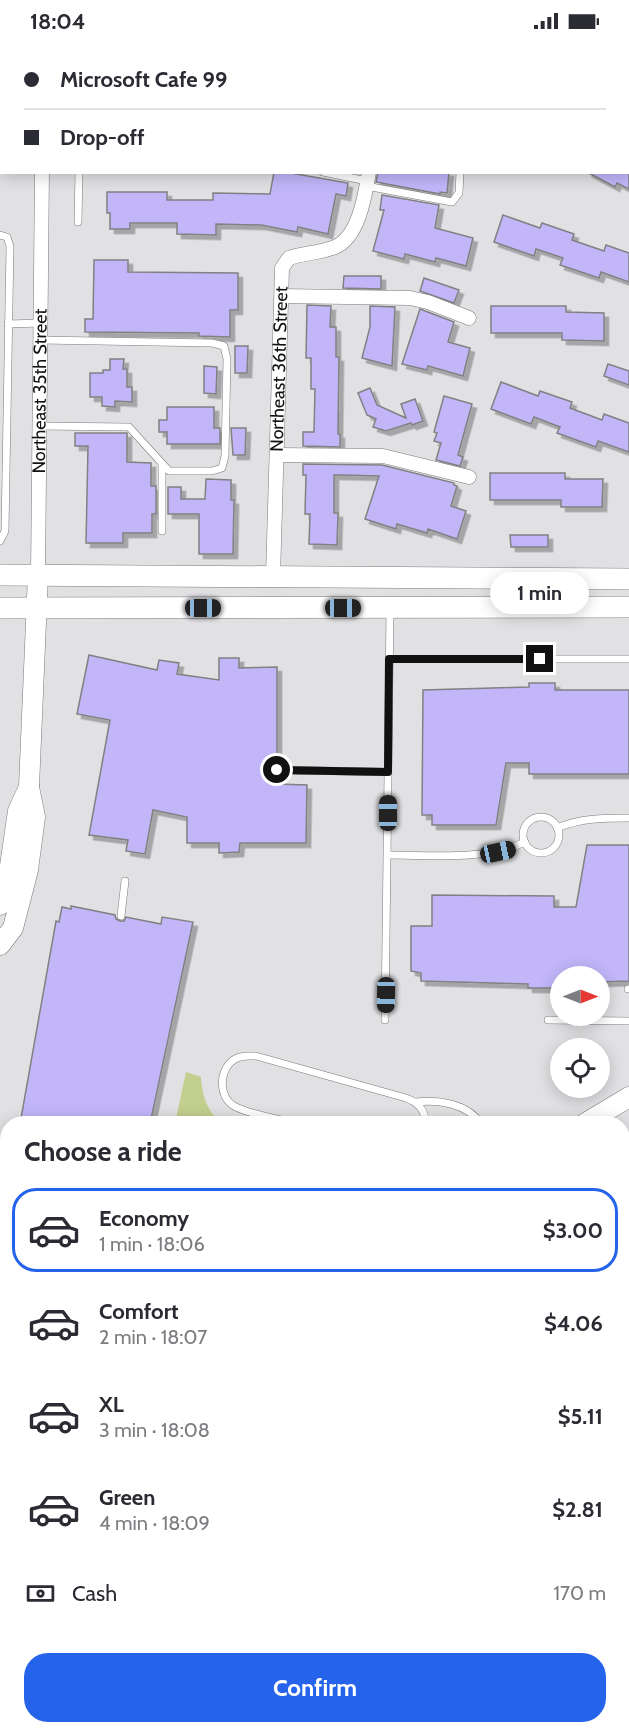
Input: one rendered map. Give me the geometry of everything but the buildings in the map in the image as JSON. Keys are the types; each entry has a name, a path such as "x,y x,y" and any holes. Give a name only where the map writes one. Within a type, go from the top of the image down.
{"main road":[{"path":"0,575 629,579"},
{"path":"0,608 629,607"}],"street":[{"name":"Northeast 35th Street","path":"38,608 42,174"},
{"name":"Northeast 36th Street","path":"273,577 284,263 293,257 335,247 348,237 358,216 367,180"},
{"path":"282,296 410,298 428,302 469,318"},
{"path":"278,455 383,456 469,477"},
{"path":"0,942 13,928 27,870 34,817 29,787 38,608"},
{"path":"0,905 5,865 18,811 29,787"},
{"path":"597,1116 629,1097"}],"lane":[{"path":"78,222 79,174"},
{"path":"334,174 452,202 459,193 460,174"},
{"path":"0,235 7,237 10,246 3,402 5,531 0,541"},
{"path":"8,324 40,323"},
{"path":"39,426 129,426 169,471 212,471 222,468 225,456 227,358 224,346 212,343 40,340"},
{"path":"162,464 162,531"},
{"path":"385,1020 390,608"},
{"path":"389,659 629,659"},
{"path":"277,770 388,772"},
{"path":"536,818 548,819 557,828 559,834 557,843 548,852 533,851 525,842 523,834 525,828 530,821 536,818"},
{"path":"557,828 573,822 598,818 629,818"},
{"path":"388,855 486,854 510,849 525,842"},
{"path":"121,916 125,880"},
{"path":"548,1020 629,1021"},
{"path":"270,1116 234,1106 225,1097 223,1075 230,1063 237,1058 256,1056 416,1102 427,1100 463,1108 475,1116"},
{"path":"416,1102 425,1116"}],"green space":[{"path":"186,1072 201,1077 206,1103 215,1116 177,1116"}],"route":[{"path":"277,770 388,772 389,659 540,659"}]}
